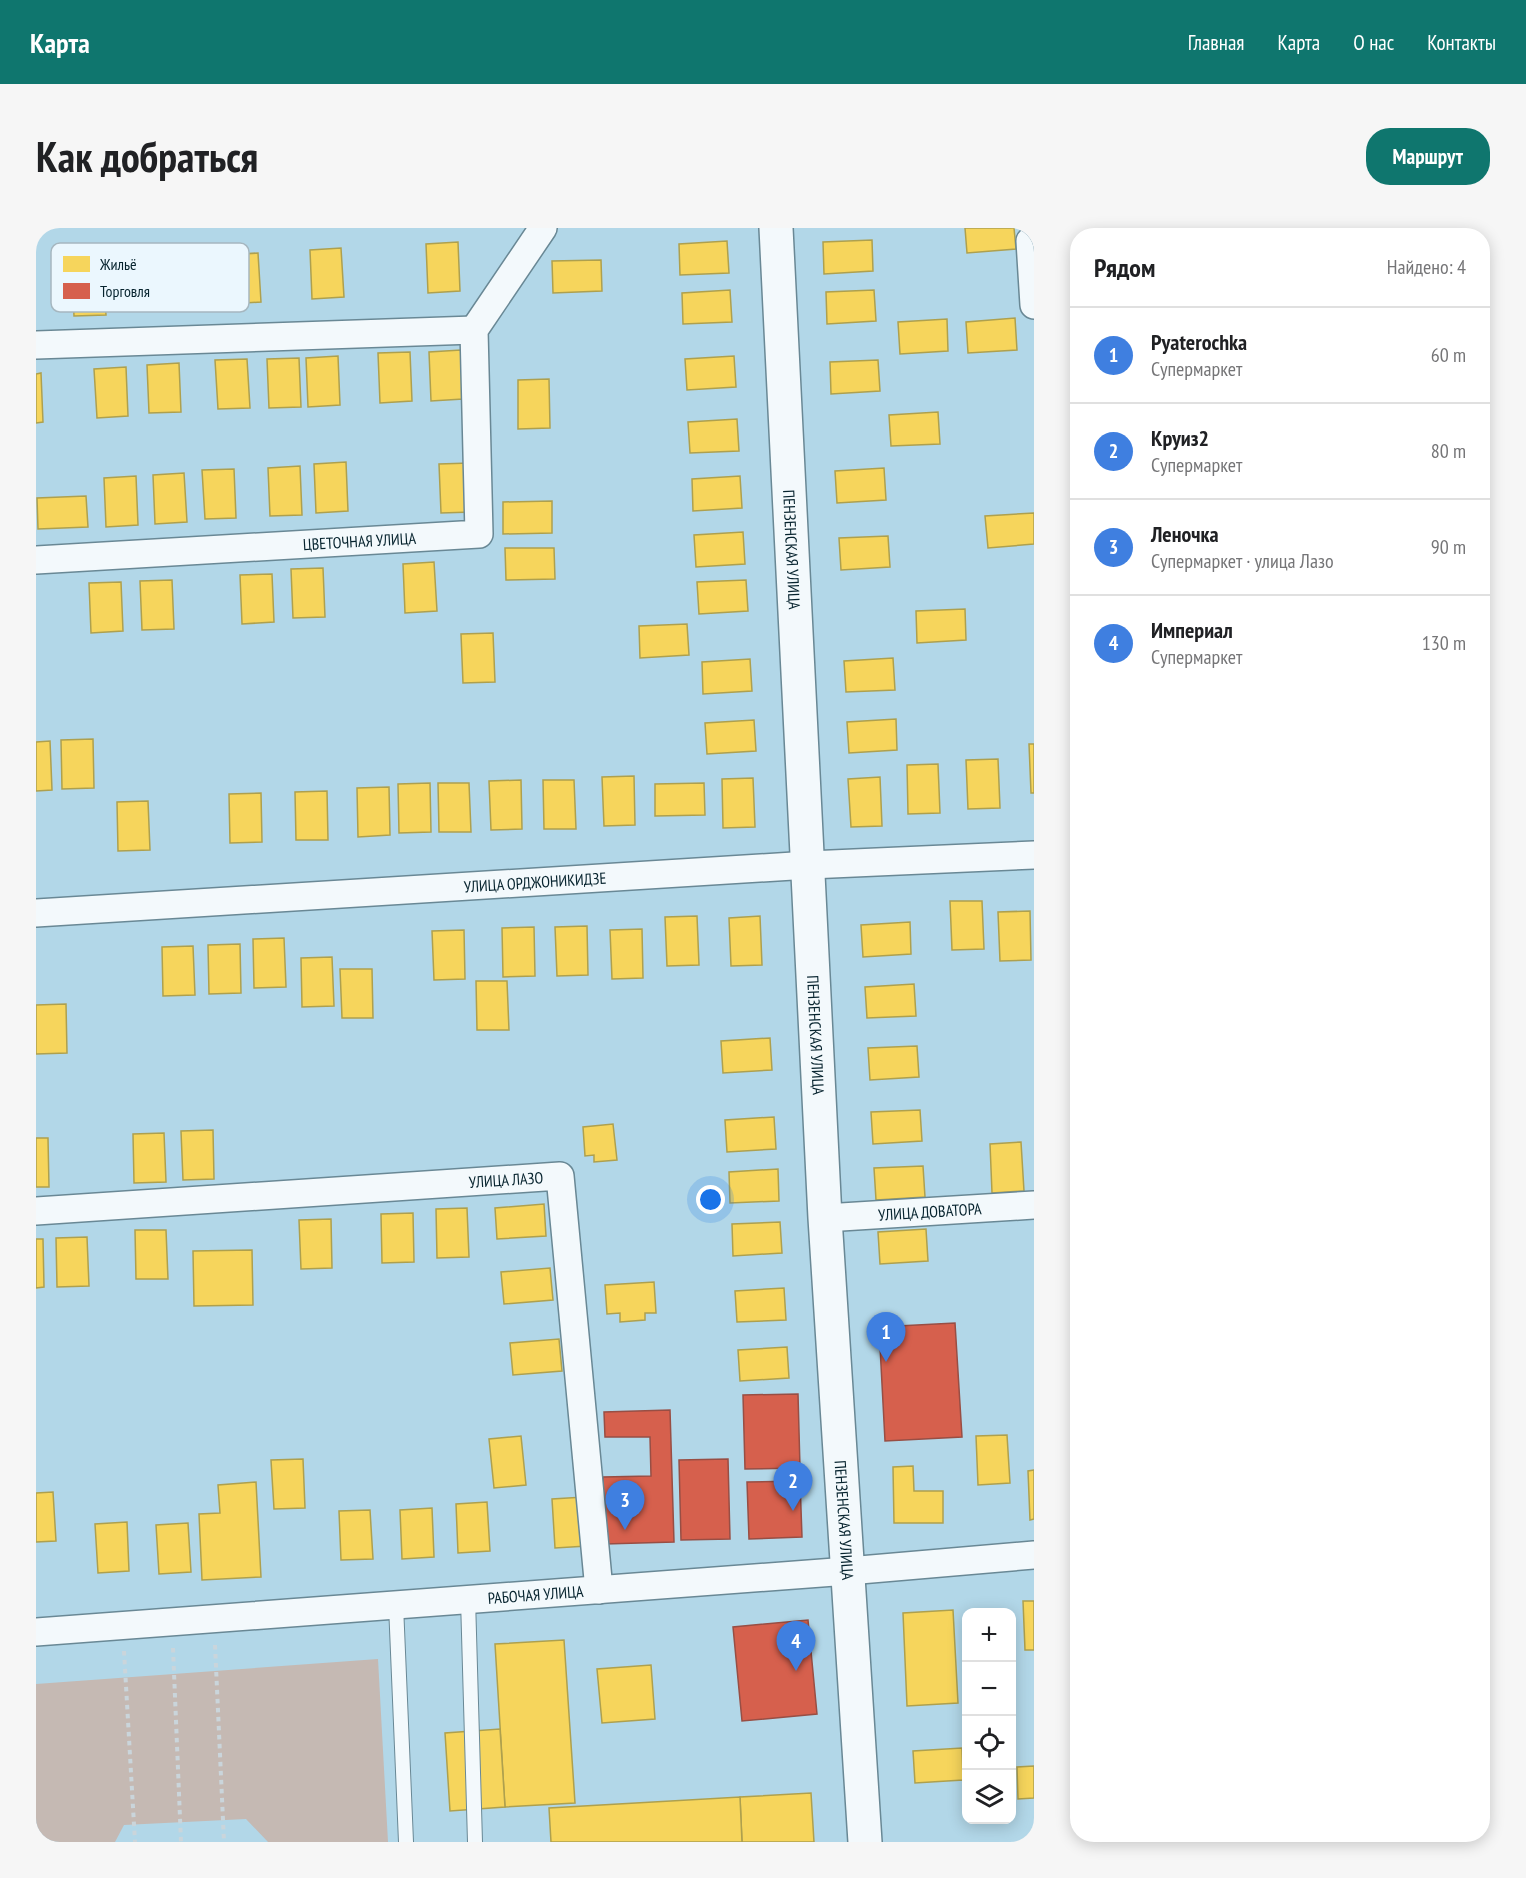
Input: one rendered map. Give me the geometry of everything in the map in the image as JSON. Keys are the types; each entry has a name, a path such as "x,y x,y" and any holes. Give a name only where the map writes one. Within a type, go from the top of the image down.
{"street":[{"path":"36,345 474,330 543,228"},
{"name":"ПЕНЗЕНСКАЯ УЛИЦА","path":"776,228 825,1218 865,1842"},
{"path":"1034,241 1030,242 1034,305"},
{"name":"ЦВЕТОЧНАЯ УЛИЦА","path":"36,560 479,534 474,330"},
{"name":"УЛИЦА ОРДЖОНИКИДЗЕ","path":"36,914 809,865 1034,855"},
{"name":"УЛИЦА ЛАЗО","path":"36,1210 560,1176 599,1590"},
{"name":"УЛИЦА ДОВАТОРА","path":"825,1218 1034,1205"},
{"name":"РАБОЧАЯ УЛИЦА","path":"36,1632 1034,1555"}],"lane":[{"path":"468,1599 475,1842"},
{"path":"396,1605 406,1842"}],"path":[{"path":"214,1619 224,1842"},
{"path":"171,1622 181,1842"},
{"path":"122,1626 135,1842"}],"shaded area":[{"path":"378,1659 388,1842 268,1842 246,1819 124,1825 115,1842 36,1842 36,1684"}],"building: Жильё":[{"path":"965,228 1014,228 1016,249 967,253"},
{"path":"872,240 873,271 824,274 823,242"},
{"path":"727,241 729,273 680,275 679,244"},
{"path":"458,242 460,291 428,293 426,244"},
{"path":"341,248 344,297 312,299 310,250"},
{"path":"258,253 261,302 249,303 249,254"},
{"path":"601,260 602,291 553,293 552,261"},
{"path":"730,290 732,322 683,324 682,293"},
{"path":"874,290 876,321 827,324 826,292"},
{"path":"74,312 106,312 106,315 74,316"},
{"path":"1015,318 1017,350 968,353 966,322"},
{"path":"947,319 948,351 900,354 898,322"},
{"path":"461,350 463,399 431,401 429,352"},
{"path":"410,352 412,401 380,403 378,353"},
{"path":"338,356 340,405 308,407 306,358"},
{"path":"734,356 736,387 687,390 685,359"},
{"path":"299,358 301,407 269,408 267,359"},
{"path":"247,359 250,408 218,409 215,360"},
{"path":"878,360 880,391 831,394 830,362"},
{"path":"179,363 181,412 149,413 147,365"},
{"path":"126,367 128,416 97,418 94,369"},
{"path":"41,373 43,422 36,423 36,374"},
{"path":"549,379 550,428 518,429 518,380"},
{"path":"938,412 940,444 891,446 889,415"},
{"path":"737,419 739,451 690,453 688,422"},
{"path":"346,462 348,511 316,513 314,464"},
{"path":"470,463 472,512 441,513 439,464"},
{"path":"300,466 302,515 270,516 268,468"},
{"path":"884,468 886,500 837,503 835,471"},
{"path":"234,469 236,518 205,519 202,470"},
{"path":"184,473 187,522 155,524 153,475"},
{"path":"136,476 138,525 106,527 104,478"},
{"path":"740,476 742,508 693,511 692,479"},
{"path":"86,496 88,527 38,529 37,498"},
{"path":"552,501 552,533 503,534 503,502"},
{"path":"1034,513 1034,544 988,548 985,516"},
{"path":"743,532 745,564 696,567 694,535"},
{"path":"888,536 890,567 841,570 839,538"},
{"path":"505,548 554,548 555,579 506,580"},
{"path":"434,562 437,611 405,613 403,564"},
{"path":"323,568 325,617 293,618 291,569"},
{"path":"272,574 274,622 242,624 240,575"},
{"path":"172,580 174,629 142,630 140,581"},
{"path":"746,580 748,611 699,614 697,582"},
{"path":"121,582 123,631 91,633 89,583"},
{"path":"965,609 966,640 917,643 916,611"},
{"path":"687,624 689,655 640,658 639,626"},
{"path":"493,633 495,682 463,683 461,634"},
{"path":"893,658 895,690 846,692 844,661"},
{"path":"750,659 752,691 703,694 702,662"},
{"path":"896,719 897,750 849,753 847,722"},
{"path":"754,720 756,751 707,754 705,723"},
{"path":"93,739 94,788 62,789 61,740"},
{"path":"50,741 52,790 36,791 36,742"},
{"path":"1029,744 1034,744 1034,793 1031,793"},
{"path":"998,759 1000,808 968,809 966,760"},
{"path":"938,764 940,813 908,814 907,765"},
{"path":"634,776 635,825 604,826 602,777"},
{"path":"880,777 882,826 851,827 848,779"},
{"path":"753,778 755,827 723,828 722,779"},
{"path":"521,780 522,829 491,830 489,781"},
{"path":"543,780 574,780 576,829 544,829"},
{"path":"430,783 431,832 399,833 398,784"},
{"path":"438,783 469,783 471,832 439,832"},
{"path":"704,783 705,815 655,816 655,784"},
{"path":"389,787 390,835 358,837 357,788"},
{"path":"327,791 328,840 296,840 295,792"},
{"path":"261,793 262,842 230,843 229,794"},
{"path":"148,801 150,850 118,851 117,802"},
{"path":"950,901 982,901 984,949 952,950"},
{"path":"1030,911 1031,960 1000,961 998,912"},
{"path":"697,916 699,965 667,966 665,917"},
{"path":"760,916 762,965 731,966 729,918"},
{"path":"910,922 911,954 863,957 861,925"},
{"path":"587,926 588,975 557,976 555,927"},
{"path":"534,927 535,976 503,977 502,928"},
{"path":"642,929 643,978 612,979 610,930"},
{"path":"464,930 465,979 434,980 432,931"},
{"path":"284,938 286,987 254,988 253,939"},
{"path":"240,944 241,993 209,994 208,945"},
{"path":"193,946 195,995 163,996 162,947"},
{"path":"332,957 334,1006 302,1007 301,958"},
{"path":"340,969 372,969 373,1018 342,1018"},
{"path":"476,981 507,981 509,1030 477,1030"},
{"path":"914,984 916,1016 867,1018 865,987"},
{"path":"66,1004 67,1053 36,1054 36,1005"},
{"path":"770,1038 772,1070 723,1073 721,1041"},
{"path":"917,1046 919,1077 870,1080 868,1048"},
{"path":"920,1110 922,1141 873,1144 871,1112"},
{"path":"774,1117 776,1149 727,1152 725,1120"},
{"path":"613,1124 617,1160 594,1162 594,1155 585,1156 583,1127"},
{"path":"213,1130 214,1179 183,1180 181,1131"},
{"path":"164,1133 166,1182 134,1183 133,1134"},
{"path":"36,1138 48,1138 49,1187 36,1187"},
{"path":"1021,1142 1024,1191 992,1193 990,1144"},
{"path":"923,1166 925,1197 876,1200 874,1168"},
{"path":"778,1169 779,1201 730,1203 729,1172"},
{"path":"544,1204 546,1236 497,1239 495,1208"},
{"path":"467,1208 469,1257 437,1258 436,1209"},
{"path":"413,1213 414,1262 382,1263 381,1214"},
{"path":"331,1219 332,1268 301,1269 299,1220"},
{"path":"780,1222 782,1253 733,1256 732,1224"},
{"path":"926,1229 928,1261 880,1264 878,1232"},
{"path":"135,1230 166,1230 168,1279 136,1279"},
{"path":"87,1237 89,1286 57,1287 56,1238"},
{"path":"36,1239 43,1239 44,1287 36,1288"},
{"path":"252,1250 253,1305 194,1306 193,1251"},
{"path":"550,1268 553,1300 504,1304 501,1272"},
{"path":"654,1282 656,1313 645,1313 645,1320 620,1322 620,1313 607,1314 605,1285"},
{"path":"784,1288 786,1320 737,1322 735,1291"},
{"path":"559,1339 562,1371 513,1375 510,1343"},
{"path":"787,1347 789,1378 740,1381 738,1350"},
{"path":"1007,1435 1010,1483 978,1485 976,1436"},
{"path":"521,1436 526,1485 494,1488 489,1439"},
{"path":"303,1459 305,1508 274,1509 271,1460"},
{"path":"913,1466 914,1491 943,1491 943,1523 894,1523 893,1467"},
{"path":"1034,1470 1034,1519 1030,1520 1028,1471"},
{"path":"256,1482 261,1577 202,1580 199,1514 220,1513 218,1485"},
{"path":"53,1492 56,1541 36,1542 36,1493"},
{"path":"584,1497 587,1546 555,1548 552,1499"},
{"path":"487,1502 490,1551 458,1553 456,1504"},
{"path":"432,1508 434,1557 402,1559 400,1510"},
{"path":"370,1510 373,1559 341,1560 339,1511"},
{"path":"127,1522 129,1571 98,1573 95,1524"},
{"path":"188,1523 191,1572 159,1574 156,1525"},
{"path":"1023,1601 1034,1601 1034,1650 1025,1650"},
{"path":"953,1610 958,1703 907,1706 903,1613"},
{"path":"564,1640 575,1803 505,1807 495,1644"},
{"path":"651,1665 655,1719 602,1723 597,1669"},
{"path":"500,1729 505,1807 450,1811 445,1733"},
{"path":"962,1748 962,1780 915,1783 913,1751"},
{"path":"1034,1766 1034,1798 1018,1799 1017,1767"},
{"path":"811,1793 814,1842 742,1842 740,1797"},
{"path":"740,1797 742,1842 551,1842 549,1808"}],"building: Торговля":[{"path":"955,1323 962,1437 885,1441 879,1327"},
{"path":"798,1394 800,1468 745,1469 743,1395"},
{"path":"670,1410 674,1542 605,1544 603,1477 651,1476 650,1437 605,1437 604,1412"},
{"path":"728,1459 730,1539 681,1540 679,1460"},
{"path":"800,1481 802,1537 749,1539 747,1482"},
{"path":"808,1620 817,1714 742,1721 733,1627"}],"place":[{"name":"Pyaterochka","path":"886,1362"},
{"name":"Круиз2","path":"793,1511"},
{"name":"Леночка","path":"625,1530"},
{"name":"Империал","path":"796,1671"}]}
